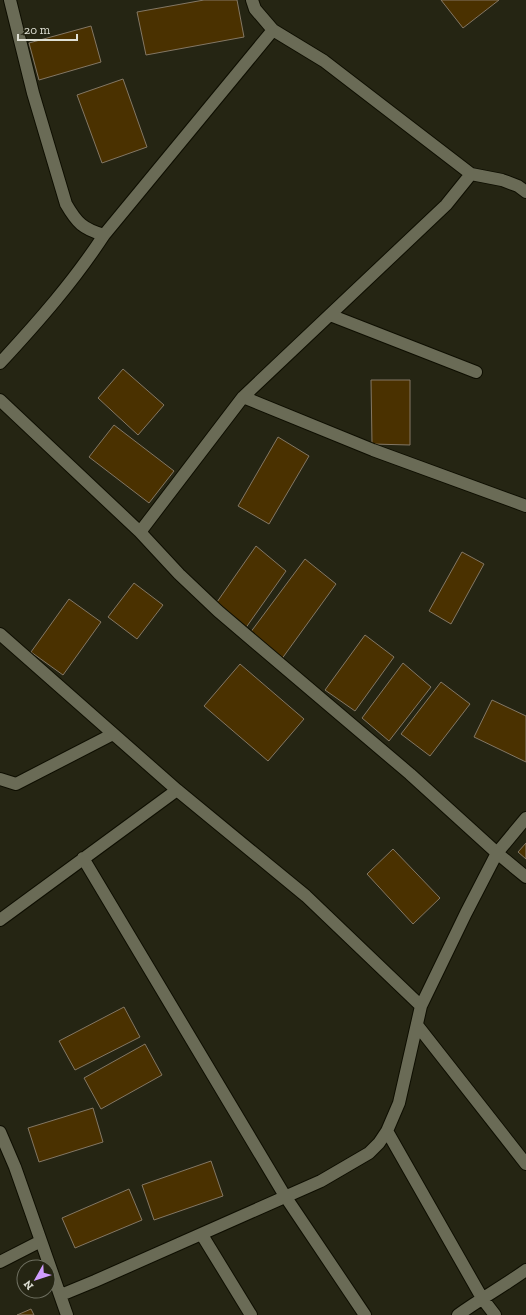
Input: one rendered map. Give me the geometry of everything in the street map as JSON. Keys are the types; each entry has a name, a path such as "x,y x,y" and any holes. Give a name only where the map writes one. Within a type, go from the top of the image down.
{"street":[{"path":"10,0 32,93 66,204 74,217 88,230 104,234"},
{"path":"252,0 255,9 273,30 324,61 472,174 502,180 518,186 526,192"},
{"path":"0,363 38,322 82,269 104,234 273,30"},
{"path":"140,532 243,397 446,205 472,174"},
{"path":"330,315 476,372"},
{"path":"243,397 373,450 526,506"},
{"path":"0,400 140,532 179,574 218,611 410,774 497,854 526,877"},
{"path":"0,634 177,790 306,896 421,1006"},
{"path":"1,780 16,784 114,734"},
{"path":"0,920 177,790"},
{"path":"61,1295 202,1235 285,1196 321,1181 369,1153 387,1131 398,1103 421,1006 466,913 497,854 526,818"},
{"path":"83,858 285,1196 365,1315"},
{"path":"417,1025 526,1164"},
{"path":"387,1131 482,1298 495,1315"},
{"path":"0,1132 15,1167 67,1315"},
{"path":"202,1235 250,1315"},
{"path":"0,1262 41,1241"},
{"path":"458,1315 526,1270"}],"building":[{"path":"204,0 237,0 244,37 146,55 137,12"},
{"path":"441,0 499,0 463,28"},
{"path":"91,26 101,62 39,80 29,43"},
{"path":"123,79 147,147 102,163 77,95"},
{"path":"123,369 164,405 138,435 98,398"},
{"path":"371,380 410,380 410,445 372,444"},
{"path":"114,425 174,471 149,503 89,457"},
{"path":"278,437 309,456 269,524 238,506"},
{"path":"256,546 286,571 245,629 217,602"},
{"path":"462,552 484,564 451,624 429,611"},
{"path":"305,559 336,584 281,660 250,633"},
{"path":"134,583 163,605 137,639 108,617"},
{"path":"69,599 101,622 63,675 31,652"},
{"path":"365,635 394,657 355,711 325,690"},
{"path":"403,663 431,687 389,741 362,718"},
{"path":"240,664 304,719 268,761 204,706"},
{"path":"441,682 470,704 430,756 401,734"},
{"path":"492,700 526,716 526,762 474,737"},
{"path":"526,843 526,859 518,852"},
{"path":"393,849 440,898 413,924 367,874"},
{"path":"124,1007 140,1037 75,1070 59,1041"},
{"path":"145,1044 162,1075 101,1109 84,1078"},
{"path":"93,1108 103,1142 39,1162 28,1128"},
{"path":"211,1161 223,1196 154,1220 142,1185"},
{"path":"129,1189 142,1220 75,1248 62,1218"},
{"path":"31,1309 34,1315 17,1315"}]}
